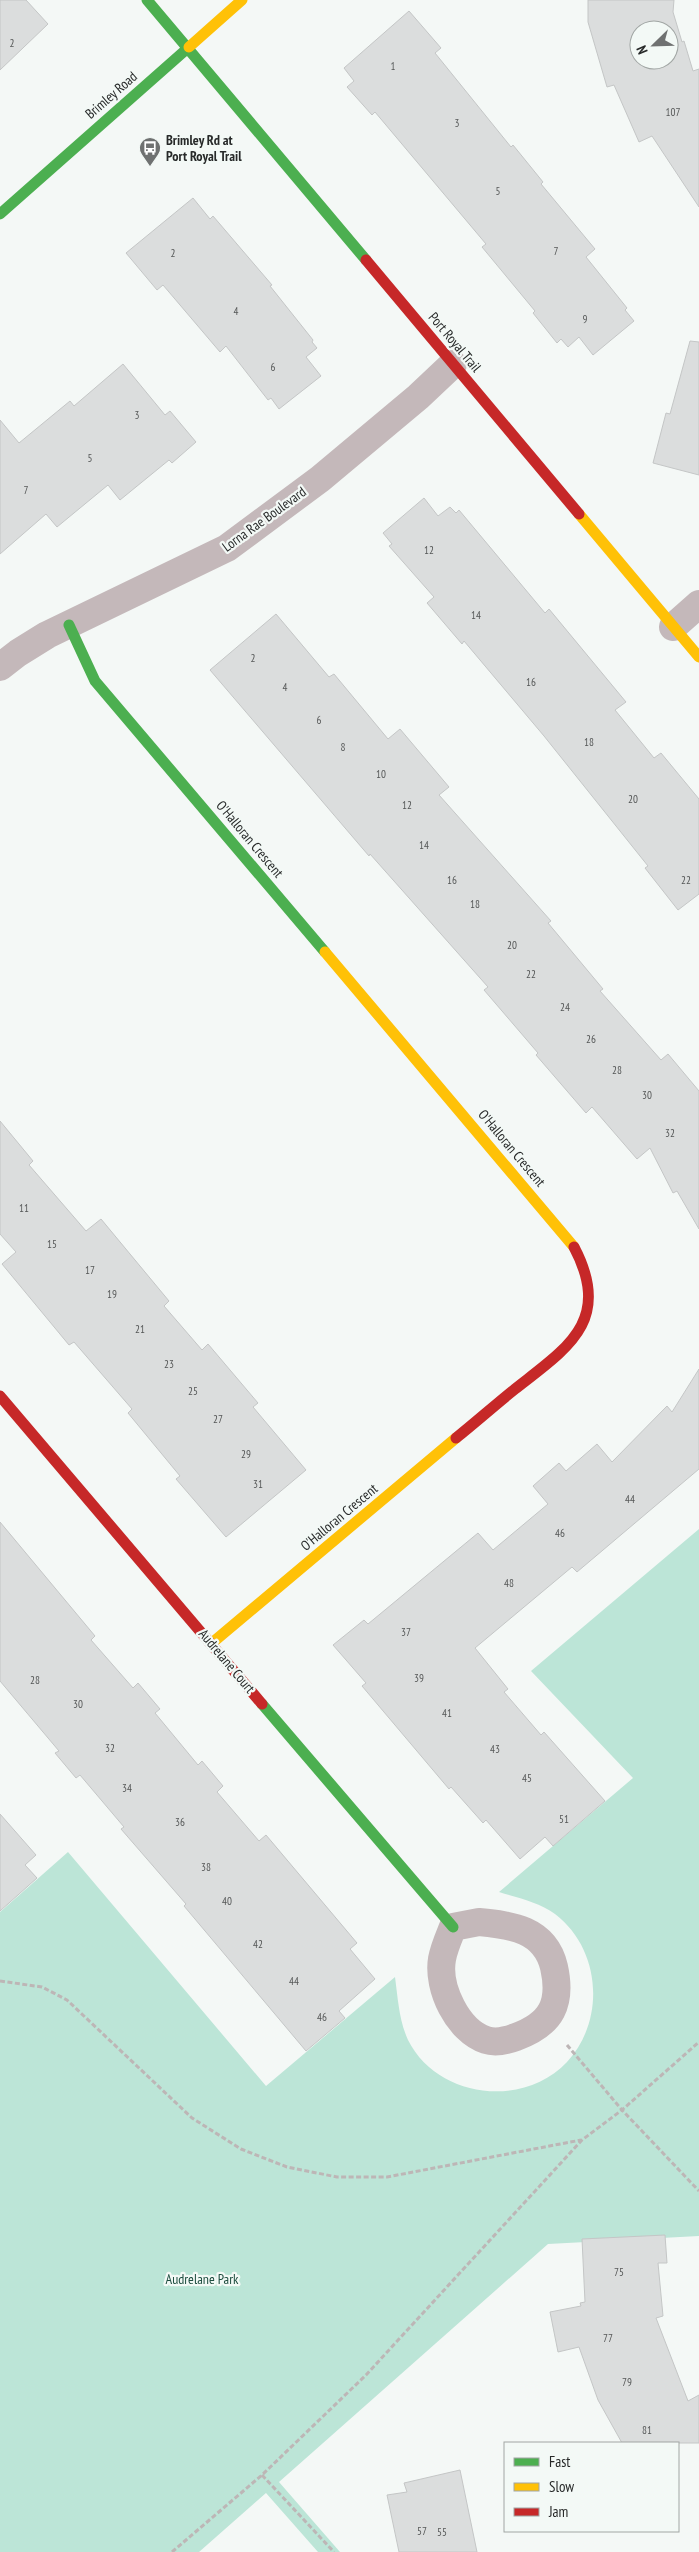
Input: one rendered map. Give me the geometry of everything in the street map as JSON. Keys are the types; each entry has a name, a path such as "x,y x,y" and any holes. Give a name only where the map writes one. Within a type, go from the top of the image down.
{"street":[{"name":"Port Royal Trail","path":"147,0 699,657"},
{"name":"Brimley Road","path":"0,214 242,0"},
{"name":"Lorna Rae Boulevard","path":"0,667 33,644 69,625 227,548 351,454 453,364"},
{"path":"673,627 699,604"},
{"name":"O'Halloran Crescent","path":"69,625 96,681 570,1240 585,1270 590,1294 587,1314 580,1332 564,1351 515,1389 212,1643"},
{"name":"Audrelane Court","path":"0,1396 453,1927"},
{"path":"479,1922 512,1925 538,1939 552,1961 557,1984 553,2010 546,2021 530,2032 509,2040 487,2041 466,2027 454,2013 445,1990 442,1960 453,1927 479,1922"}],"path":[{"path":"0,1981 42,1987 67,2000 192,2118 241,2149 286,2167 337,2177 386,2177 582,2140"},
{"path":"546,2021 622,2110 699,2191"},
{"path":"172,2552 262,2475 375,2366 582,2140 622,2110 699,2042"},
{"path":"262,2475 334,2552"}],"green space":[{"name":"Audrelane Park","path":"699,1529 699,2236 548,2244 279,2482 340,2552 318,2552 266,2493 199,2552 0,2552 0,1912 68,1852 266,2086 395,1977 401,2017 408,2040 421,2060 439,2075 459,2085 482,2090 505,2091 528,2087 549,2077 567,2062 580,2045 588,2026 592,2006 593,1985 589,1965 582,1946 570,1929 555,1914 535,1903 499,1892 633,1778 531,1671"}],"building":[{"path":"0,0 26,0 48,24 0,70"},
{"path":"588,0 674,0 673,12 675,20 629,20 629,70 679,70 679,32 682,42 684,41 693,71 699,69 699,207 652,136 639,142 614,85 607,87 588,22"},
{"path":"409,11 441,48 435,53 511,147 513,145 543,182 541,184 595,249 586,257 627,308 625,310 634,321 593,355 579,337 568,347 561,339 557,343 533,313 535,311 482,247 486,244 375,112 372,115 347,87 354,81 344,68"},
{"path":"193,198 210,219 213,216 272,285 270,286 313,340 312,342 317,348 306,357 321,376 279,409 271,398 268,400 226,346 220,352 163,285 157,290 126,253"},
{"path":"690,341 699,342 699,475 653,463 666,413 670,414"},
{"path":"123,364 165,415 170,411 196,442 172,463 169,460 120,500 108,485 57,527 46,514 0,554 0,420 19,443 70,401 74,406"},
{"path":"424,498 438,516 450,507 456,513 459,510 545,613 549,609 626,702 615,710 654,758 661,753 699,799 699,894 678,910 645,868 648,866 544,736 464,641 462,644 427,603 434,597 389,546 392,544 383,533"},
{"path":"276,614 329,677 334,674 388,739 400,729 449,787 439,795 551,921 548,923 603,989 600,991 661,1060 668,1054 699,1091 699,1229 677,1191 673,1193 650,1148 637,1159 592,1107 586,1113 484,990 488,987 370,854 369,856 210,670"},
{"path":"0,1121 33,1161 29,1165 86,1231 101,1219 169,1301 164,1306 202,1350 208,1344 258,1403 253,1407 306,1470 226,1537 176,1479 180,1476 128,1413 132,1409 74,1342 69,1345 2,1264 16,1252 0,1234"},
{"path":"699,1369 699,1469 577,1572 572,1567 475,1648 508,1689 504,1692 541,1735 544,1732 605,1801 553,1846 545,1837 520,1859 486,1820 483,1823 451,1787 449,1789 362,1686 366,1683 333,1645 364,1620 368,1624 478,1533 493,1550 548,1504 533,1486 559,1463 566,1471 597,1444 612,1462 667,1406 672,1412"},
{"path":"0,1522 95,1636 91,1640 133,1688 138,1683 160,1709 155,1713 198,1765 202,1761 223,1786 217,1792 259,1841 266,1835 357,1943 350,1949 375,1979 339,2011 345,2018 306,2051 184,1906 186,1904 121,1829 124,1827 80,1775 76,1778 55,1753 59,1751 0,1681"},
{"path":"0,1814 36,1855 25,1865 37,1878 0,1911"},
{"path":"665,2235 667,2263 658,2263 663,2316 656,2318 688,2401 699,2395 699,2443 621,2442 598,2400 579,2347 558,2352 550,2312 581,2306 580,2303 585,2302 582,2239"},
{"path":"460,2470 477,2552 399,2552 387,2495 407,2492 404,2483"}],"traffic: fast":[{"path":"147,0 366,260"},
{"path":"0,214 189,47"},
{"path":"69,625 95,681 325,952"},
{"path":"262,1704 453,1927"}],"traffic: slow":[{"path":"189,47 242,0"},
{"path":"579,514 699,657"},
{"path":"325,952 574,1247"},
{"path":"212,1643 456,1438"}],"traffic: jam":[{"path":"366,260 579,514"},
{"path":"456,1438 552,1360 567,1346 579,1330 586,1314 589,1295 585,1273 574,1247"},
{"path":"0,1396 262,1704"}],"place":[{"name":"Brimley Rd at Port Royal Trail","path":"150,167"}]}
